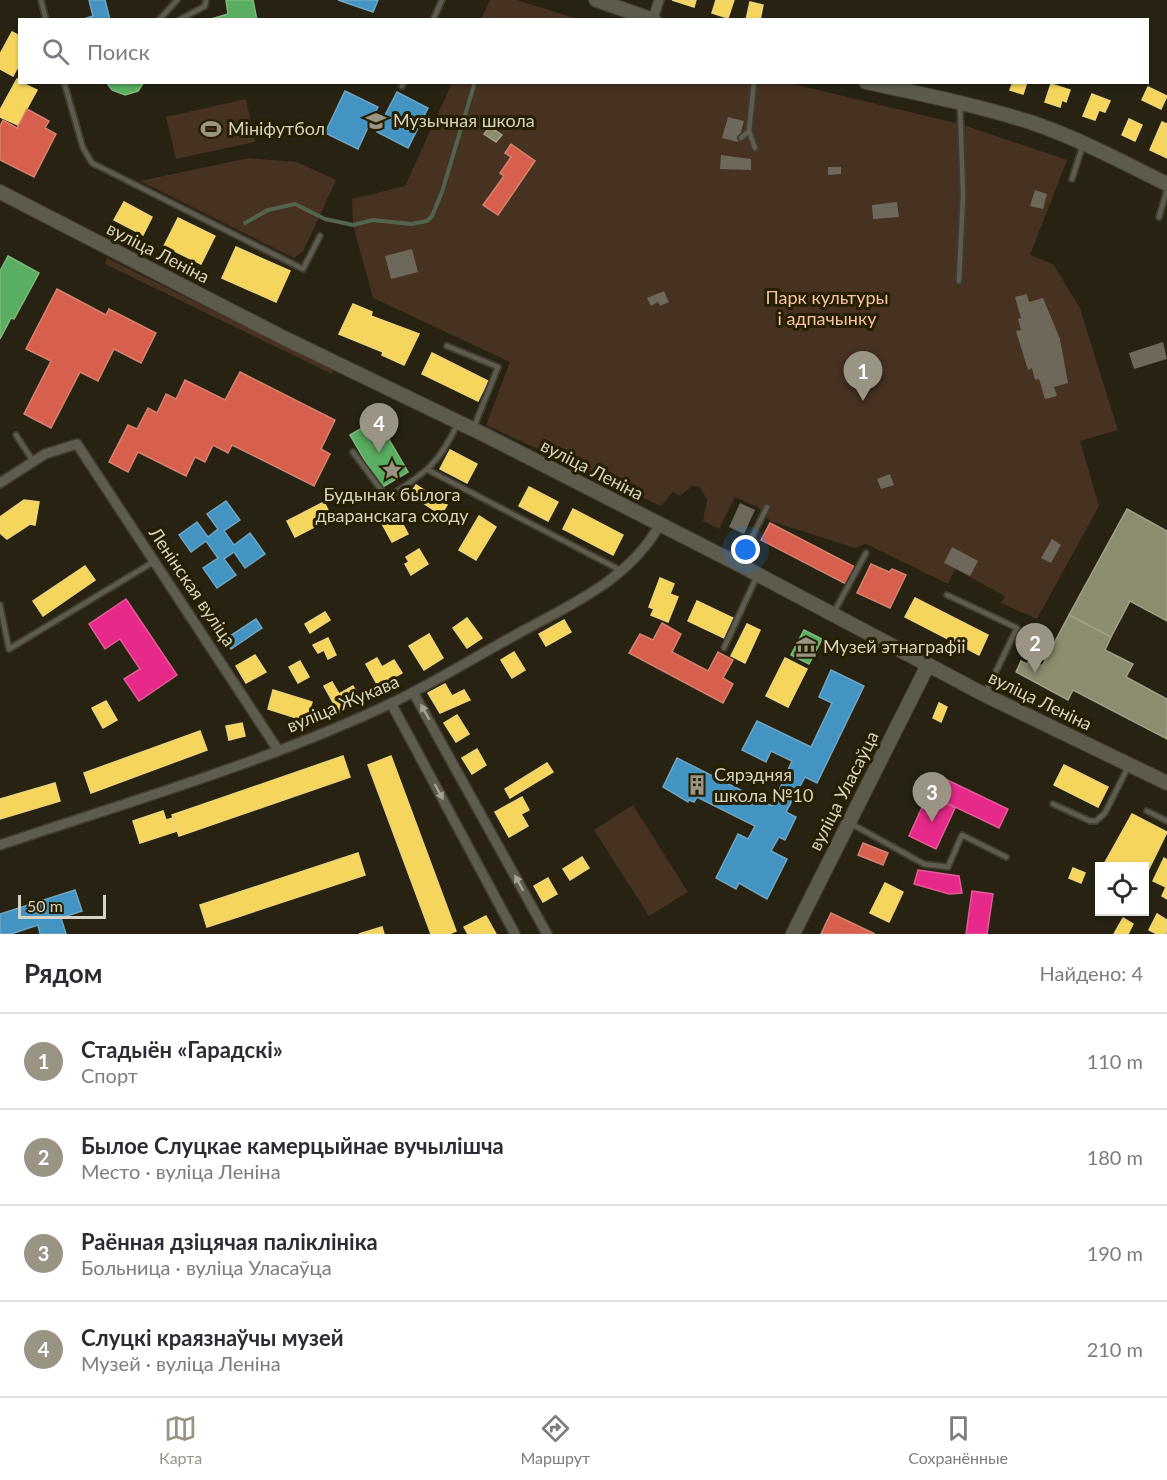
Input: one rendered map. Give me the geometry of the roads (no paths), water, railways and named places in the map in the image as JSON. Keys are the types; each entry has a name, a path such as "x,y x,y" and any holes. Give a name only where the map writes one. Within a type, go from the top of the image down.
{"main road":[{"path":"596,0 651,18"},
{"path":"875,84 960,103 1031,123 1084,143 1167,184"},
{"name":"вуліца Леніна","path":"0,192 282,338 473,429 758,574 985,695 1167,783"},
{"name":"вуліца Уласаўца","path":"793,934 928,665"}],"street":[{"path":"654,18 659,0"},
{"name":"Ленінская вуліца","path":"33,461 45,453 77,444 278,750"},
{"path":"0,483 33,461"},
{"name":"вуліца Жукава","path":"0,845 278,750 391,703 598,589 622,572 651,541 660,524"},
{"path":"413,692 547,934"},
{"path":"391,703 515,934"}],"lane":[{"path":"41,0 46,18"},
{"path":"161,18 177,0"},
{"path":"183,18 199,11 205,6 206,0"},
{"path":"434,18 442,0"},
{"path":"65,84 83,148 92,163 303,269 320,236"},
{"path":"754,84 749,131 755,148"},
{"path":"959,281 963,195 960,103"},
{"path":"741,138 749,131"},
{"path":"1072,179 1084,143"},
{"path":"1159,217 1167,190"},
{"path":"447,346 498,367 473,429"},
{"path":"353,452 387,498 440,459 459,423"},
{"path":"16,435 33,461"},
{"path":"428,470 622,572"},
{"path":"738,564 767,507"},
{"path":"833,614 866,553"},
{"path":"0,605 9,649 155,561"},
{"path":"724,648 758,574"},
{"path":"947,595 1017,628 985,695"},
{"path":"1053,804 1090,821 1096,821 1105,813 1130,764"},
{"path":"1148,811 1167,821"},
{"path":"848,822 924,864 948,867 962,835 1006,857"}],"waterway":[{"path":"245,223 268,210 295,204 325,219 353,225 373,220 411,224 427,221 432,216 442,192 474,84"}],"place":[{"name":"Музычная школа","path":"376,121"},
{"name":"Мініфутбол","path":"211,129"},
{"name":"Стадыён «Гарадскі»","path":"863,401"},
{"name":"Слуцкі краязнаўчы музей","path":"379,453"},
{"name":"Будынак былога дваранскага сходу","path":"392,470"},
{"name":"Музей этнаграфіі","path":"806,647"},
{"name":"Былое Слуцкае камерцыйнае вучылішча","path":"1035,673"},
{"name":"Сярэдняя школа №10","path":"697,785"},
{"name":"Раённая дзіцячая паліклініка","path":"932,822"}],"park label":[{"name":"Парк культуры і адпачынку","path":"827,308"}]}
